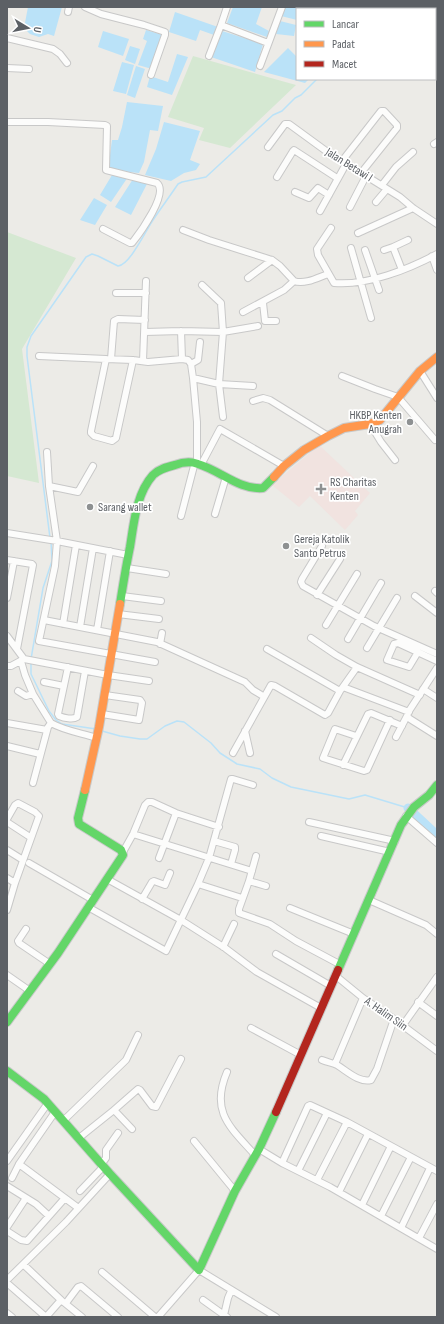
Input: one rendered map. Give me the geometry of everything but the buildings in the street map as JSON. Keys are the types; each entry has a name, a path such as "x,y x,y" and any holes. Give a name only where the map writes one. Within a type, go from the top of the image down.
{"street":[{"path":"85,7 102,14 138,23 165,32 151,76"},
{"path":"209,56 227,7"},
{"path":"260,66 282,7"},
{"path":"221,25 268,43"},
{"path":"7,38 52,49 60,54 67,63"},
{"path":"7,68 29,69"},
{"path":"320,211 344,162 381,111 384,111 397,125 397,128 364,175 350,207"},
{"path":"7,122 48,122 107,126 106,170 157,183 160,188 158,201 140,233 132,243 103,229"},
{"name":"Jalan Betawi I","path":"268,147 285,124 287,124 400,197 413,208 437,224"},
{"path":"278,177 294,150 337,178"},
{"path":"376,202 396,167 413,152"},
{"path":"295,192 309,198 318,188 329,195"},
{"path":"358,233 413,208"},
{"path":"331,228 317,248 318,255 334,283 374,279 402,270 434,255 437,270"},
{"path":"183,230 272,260 294,281 309,281 328,274"},
{"path":"384,250 408,240"},
{"path":"393,246 402,270"},
{"path":"351,248 359,281 371,318"},
{"path":"365,250 379,290"},
{"path":"248,278 272,260"},
{"path":"143,361 146,281"},
{"path":"243,312 284,290 294,281"},
{"path":"202,285 221,303 223,332 219,384 223,417"},
{"path":"116,293 146,293"},
{"path":"262,303 265,321 276,321"},
{"path":"134,360 116,438 112,441 94,436 91,433 108,359 114,321 118,319 145,320"},
{"path":"145,332 223,332 258,326"},
{"path":"181,331 182,359"},
{"path":"191,364 198,360 200,342"},
{"path":"40,356 134,360 148,362 182,359 188,360 191,364 193,378 197,422 198,464"},
{"path":"122,852 79,824 77,820 102,714 137,506 151,477 156,472 164,468 182,462 198,464 248,487 263,488 284,466 304,450 328,436 348,427 370,424 380,420 398,396 420,371 437,357"},
{"path":"420,371 437,398"},
{"path":"342,376 398,396 435,440"},
{"path":"193,378 219,384 253,386"},
{"path":"253,401 263,398 270,400 328,436"},
{"path":"370,424 381,442 395,460"},
{"path":"181,516 198,464 220,429 284,466"},
{"path":"47,452 49,486 56,541 55,566 39,641 155,662"},
{"path":"49,486 78,492 93,466"},
{"path":"215,514 226,477"},
{"path":"7,533 128,555"},
{"path":"62,624 76,545"},
{"path":"322,546 302,579 301,582 303,586 360,618 437,654"},
{"path":"80,627 94,548"},
{"path":"97,630 110,551"},
{"path":"318,595 340,559"},
{"path":"7,560 33,565 17,649"},
{"path":"7,598 14,561"},
{"path":"126,568 166,574"},
{"path":"326,625 357,574"},
{"path":"348,639 381,583"},
{"path":"122,596 161,601"},
{"path":"415,596 437,613"},
{"path":"367,648 397,598"},
{"path":"118,614 159,619"},
{"path":"44,620 160,644 245,682 253,690 263,696"},
{"path":"160,644 162,633"},
{"path":"7,636 24,660 24,675 33,694 56,721 66,730 97,737"},
{"path":"310,638 357,667 437,698"},
{"path":"418,652 409,668 387,660 394,644 397,643 418,652 437,661"},
{"path":"267,648 342,689 408,714 410,719 437,736"},
{"path":"7,666 11,666 24,660 149,681"},
{"path":"33,783 47,730 56,721 68,667"},
{"path":"233,753 269,686 272,685 325,715 328,713 357,667"},
{"path":"396,737 421,692 437,668"},
{"path":"56,721 74,719 77,717 85,671"},
{"path":"44,682 64,686"},
{"path":"18,691 26,696 33,694"},
{"path":"102,714 139,719 142,701 105,695"},
{"path":"343,765 366,716 369,713 402,726"},
{"path":"356,736 336,729 323,758 364,771 367,770 390,720"},
{"path":"7,723 47,730"},
{"path":"245,731 250,752"},
{"path":"7,746 40,754"},
{"path":"7,850 166,951 209,858 219,827 231,779 253,785"},
{"path":"158,1317 196,1274 235,1191 257,1152 301,1055 330,986 341,965 401,825 406,816 414,807 429,795 437,785"},
{"path":"7,1022 50,964 122,857 122,852 133,834 147,803 152,802 219,827"},
{"path":"7,819 9,810 18,803 38,814 38,819 30,837 26,861 15,883 7,907"},
{"path":"159,858 176,812"},
{"path":"406,816 437,843"},
{"path":"7,822 30,837"},
{"path":"309,822 395,841"},
{"path":"133,834 252,871"},
{"path":"321,836 390,852"},
{"path":"214,841 234,848 235,850 231,864"},
{"path":"256,856 249,881 238,910 239,913 270,924 296,941 341,965"},
{"path":"142,898 152,882 155,881 165,885 170,873"},
{"path":"7,878 15,883"},
{"path":"107,879 181,920 223,947 257,972 321,1008"},
{"path":"249,881 266,886"},
{"path":"198,884 242,898"},
{"path":"369,900 426,925 437,934"},
{"path":"290,908 354,934"},
{"path":"223,947 234,924"},
{"path":"26,929 18,941 19,943 50,964"},
{"path":"276,954 330,986"},
{"path":"7,975 30,991"},
{"name":"A. Halim Siin","path":"336,976 363,998 403,1025 437,1051"},
{"path":"403,1025 437,977"},
{"path":"335,1064 363,998"},
{"path":"418,1002 437,1016"},
{"path":"322,1060 335,1064 359,1079 371,1080 377,1069 394,1019"},
{"path":"251,1028 301,1055"},
{"path":"66,1117 126,1060 138,1035"},
{"path":"81,1136 138,1089 152,1106 156,1107 181,1059"},
{"path":"7,1071 48,1103 55,1112 66,1117 103,1165 108,1176 196,1274 230,1294 276,1317"},
{"path":"227,1072 221,1092 222,1111 230,1126 257,1152 318,1180 437,1249"},
{"path":"7,1160 48,1103"},
{"path":"282,1163 308,1106 310,1105 346,1122 437,1171"},
{"path":"114,1110 132,1129"},
{"path":"49,1216 26,1198 7,1186 9,1176 55,1112"},
{"path":"298,1170 327,1113"},
{"path":"318,1180 346,1122"},
{"path":"80,1191 103,1165 106,1150 118,1133"},
{"path":"339,1192 368,1134"},
{"path":"194,1141 235,1191"},
{"path":"362,1205 391,1146"},
{"path":"381,1216 410,1157"},
{"path":"18,1164 77,1206"},
{"path":"401,1228 430,1168"},
{"path":"108,1176 7,1282 46,1317 78,1287 81,1286 118,1317"},
{"path":"7,1227 26,1198"},
{"path":"7,1231 21,1240 27,1241 65,1198"},
{"path":"420,1238 437,1204"},
{"path":"24,1265 63,1302 82,1317"},
{"path":"102,1272 155,1317"},
{"path":"204,1300 225,1316 230,1294"},
{"path":"7,1313 12,1317"}],"shaded area":[{"name":"RS Charitas Kenten","path":"319,445 370,493 355,511 358,515 345,530 310,496 299,507 272,485"}],"green space":[{"path":"193,56 296,85 230,148 199,140 204,128 168,117"},
{"path":"7,232 76,258 22,349 39,483 7,476"}],"water":[{"path":"28,7 62,7 54,36 48,34 39,37 30,34 24,28"},
{"path":"233,7 262,7 256,24 269,31 267,37 227,23"},
{"path":"284,7 328,7 296,8 296,20 281,16"},
{"path":"175,12 218,27 214,35 200,30 196,41 169,32"},
{"path":"280,21 296,25 294,36 276,34"},
{"path":"146,30 163,35 152,69 138,65 147,41 143,39"},
{"path":"219,30 263,44 255,72 211,57"},
{"path":"103,31 129,39 123,56 98,47"},
{"path":"130,46 140,49 135,64 125,60"},
{"path":"288,48 296,56 296,80 308,80 305,83 264,72"},
{"path":"177,54 188,57 172,95 147,87 150,76 168,82"},
{"path":"122,62 134,65 126,94 113,91"},
{"path":"136,66 145,69 135,98 127,95"},
{"path":"127,102 163,106 158,131 150,130 144,162 139,173 108,170 112,140 118,140"},
{"path":"164,122 200,131 190,160 200,164 196,170 184,173 171,181 145,175 156,149"},
{"path":"112,175 128,177 111,202 100,195"},
{"path":"133,179 148,182 131,215 115,207"},
{"path":"94,198 107,205 95,225 80,220"}],"waterway":[{"path":"50,538 27,356 27,347 31,336 86,257 92,254 118,266 123,264 133,254 153,220 178,184 206,177 273,115 282,111 316,80"},
{"path":"31,659 43,588 52,561 51,541"},
{"path":"31,663 31,674 49,711 56,720 62,724 96,729"},
{"path":"102,731 120,736 147,739 165,726 177,721 184,722 211,743 220,753 237,764 260,769 272,778 291,787 349,799 365,795 408,808"},
{"path":"408,808 437,835"}],"traffic: fast":[{"path":"120,604 139,500 147,483 155,473 166,467 189,462 206,467 238,483 254,488 263,488 274,477"},
{"path":"338,970 401,825 414,807 429,795 437,785"},
{"path":"7,1022 58,953 123,855 121,850 79,824 78,818 85,790"},
{"path":"7,1071 44,1099 110,1174 199,1270 235,1191 259,1149 276,1112"}],"traffic: slow":[{"path":"274,477 284,466 304,450 328,436 344,428 370,424 380,420 420,371 437,357"},
{"path":"85,790 99,727 120,604"}],"traffic: jam":[{"path":"276,1112 338,970"}],"place":[{"name":"HKBP Kenten Anugrah","path":"410,422"},
{"name":"RS Charitas Kenten","path":"321,489"},
{"name":"Sarang wallet","path":"90,507"},
{"name":"Gereja Katolik Santo Petrus","path":"286,546"}]}
